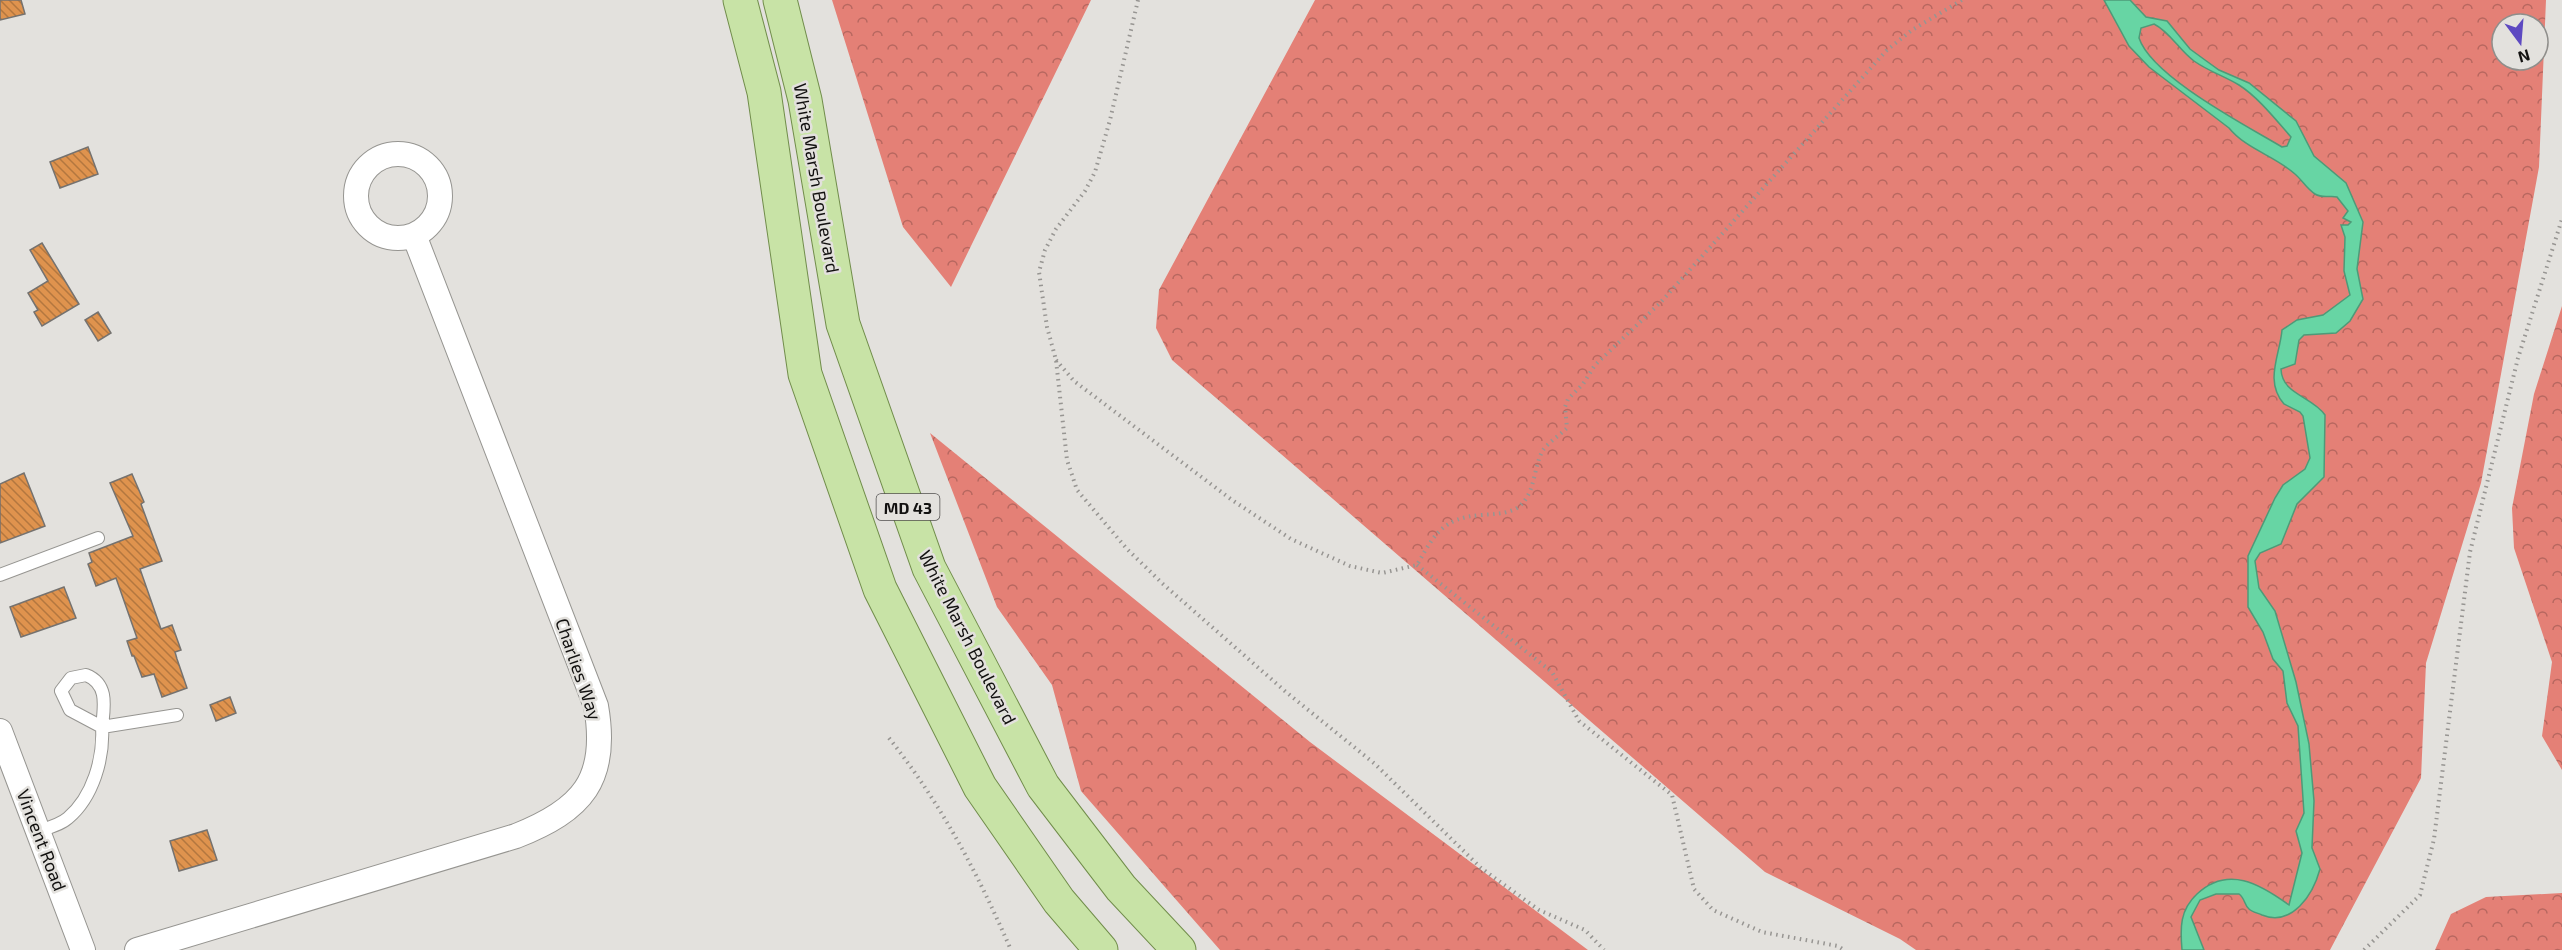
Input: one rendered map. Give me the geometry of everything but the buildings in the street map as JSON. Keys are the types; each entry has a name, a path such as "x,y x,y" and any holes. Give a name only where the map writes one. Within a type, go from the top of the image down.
{"main road":[{"name":"MD 43","path":"740,0 764,93 805,374 880,589 980,787 1059,901 1101,950"},
{"name":"White Marsh Boulevard","path":"780,0 805,100 843,324 930,568 1043,786 1121,888 1179,950"}],"street":[{"name":"Charlies Way","path":"137,950 516,836 548,824 573,806 588,785 598,761 600,730 596,706 414,235"},
{"name":"Vincent Road","path":"2,740 83,950"}],"lane":[{"path":"0,575 98,538"},
{"path":"38,831 68,819 88,791 101,757 102,727 177,715"}],"path":[{"path":"1138,0 1110,120 1095,172 1085,191 1056,229 1045,250 1039,272 1047,327 1056,360 1067,460 1077,490 1127,549 1277,685 1375,764 1482,868 1539,909 1585,930 1604,950"},
{"path":"1056,360 1074,381 1232,500 1291,539 1350,566 1382,573 1417,565 1432,537 1448,524 1474,516 1501,514 1519,507 1533,485 1545,448 1567,428 1565,407 1568,399 1583,384 1595,365 1660,303 1887,50 1921,24 1962,0"},
{"path":"2364,950 2420,895 2434,839 2470,552 2518,358 2562,219"},
{"path":"1417,565 1552,672 1579,721 1672,795 1694,889 1713,910 1762,932 1838,946 1844,950"},
{"path":"889,738 921,778 981,879 1011,950"}],"green space":[{"path":"832,0 1091,0 951,287 903,227"},
{"path":"1315,0 2546,0 2545,12 2490,12 2490,72 2543,72 2539,167 2481,483 2426,663 2421,778 2330,950 1916,950 1900,939 1765,872 1172,360 1156,328 1159,290"},
{"path":"2562,306 2562,770 2542,736 2552,662 2514,548 2512,508 2534,394"},
{"path":"930,433 1310,742 1588,950 1220,950 1081,791 1052,685 997,607"},
{"path":"2562,893 2562,950 2435,950 2451,914 2486,897"}],"shaded area":[{"path":"2104,0 2130,0 2146,17 2167,21 2190,49 2219,70 2249,83 2296,121 2314,156 2346,183 2363,222 2357,269 2363,299 2350,321 2336,333 2304,335 2299,340 2295,364 2281,369 2286,384 2313,403 2325,415 2324,477 2297,504 2281,544 2260,553 2255,561 2259,588 2275,611 2296,682 2309,744 2314,801 2312,848 2320,869 2312,889 2300,906 2283,917 2273,918 2252,911 2239,894 2216,894 2200,900 2191,917 2204,950 2182,950 2182,919 2187,906 2197,894 2209,885 2232,879 2267,890 2289,905 2302,853 2296,831 2304,813 2298,726 2287,703 2283,671 2273,659 2263,632 2248,607 2248,556 2283,485 2305,469 2310,458 2303,416 2284,404 2275,386 2275,368 2282,330 2297,320 2323,315 2350,295 2344,271 2345,237 2341,225 2348,225 2351,222 2343,218 2348,211 2337,197 2321,196 2312,192 2298,176 2244,142 2149,67 2129,46","holes":["2154,24 2160,27 2194,61 2239,85 2267,109 2291,137 2287,146 2282,147 2225,114 2162,69 2147,53 2139,38 2141,28"]}]}
